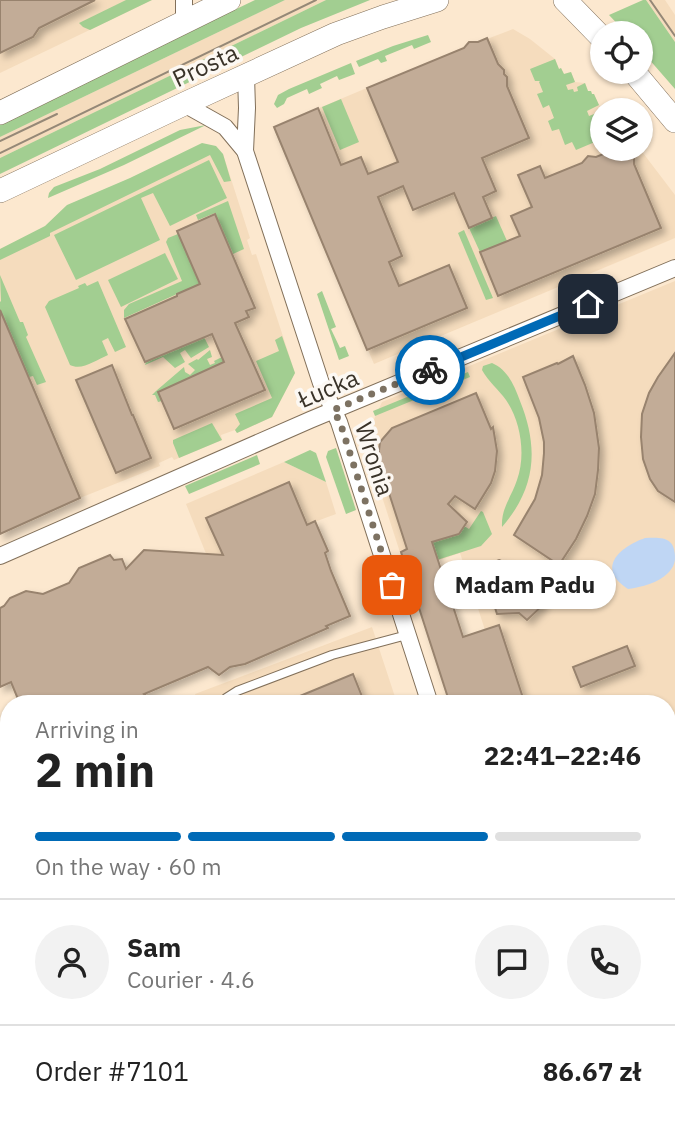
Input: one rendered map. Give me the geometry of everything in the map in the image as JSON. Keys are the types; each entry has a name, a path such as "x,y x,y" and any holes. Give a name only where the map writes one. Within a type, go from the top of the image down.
{"main road":[{"name":"Prosta","path":"0,113 229,0"},
{"name":"Prosta","path":"0,191 184,103 355,26 437,0"},
{"path":"565,0 590,26"},
{"path":"644,84 675,121"}],"street":[{"path":"184,0 184,23"},
{"name":"Wronia","path":"246,76 245,151 321,383 340,422 426,695"},
{"name":"Wronia","path":"184,103 225,127 245,151"},
{"name":"Łucka","path":"0,556 333,410 675,268"}],"lane":[{"path":"231,695 344,651 407,635"}],"shaded area":[{"path":"0,0 152,0 0,73"},
{"path":"285,0 326,0 0,158 0,137"},
{"path":"646,0 665,0 675,15 675,42"},
{"path":"513,29 555,59 564,74 571,72 575,82 585,83 588,91 596,98 590,98 590,161 649,161 675,195 675,238 374,364 274,127 381,82 383,85 388,83 387,80 467,46 469,42 474,44"},
{"path":"210,147 223,154 250,238 247,240 252,255 256,254 295,373 272,417 237,433 235,430 221,435 222,440 174,460 172,457 159,463 160,466 80,498 0,313 0,249"},
{"path":"675,281 675,695 447,695 433,650 485,630 460,553 406,571 364,441 382,402"},
{"path":"284,462 326,482 336,514 209,561 186,504"},
{"path":"372,627 394,695 195,695"}],"green space":[{"path":"126,0 152,0 90,30 79,23"},
{"path":"255,0 285,0 0,137 0,123"},
{"path":"326,0 370,0 301,28 0,174 0,158"},
{"path":"646,0 675,42 675,89 653,64 653,21 615,21 609,15"},
{"path":"428,35 431,42 414,49 412,45 385,56 387,61 381,63 378,59 359,67 356,61 393,46"},
{"path":"555,59 564,74 571,72 575,82 566,85 568,90 578,91 577,87 585,83 588,91 594,94 596,98 590,98 590,110 587,111 590,116 590,144 576,150 572,142 565,145 559,129 552,131 548,121 554,118 549,105 543,108 537,94 543,92 540,81 535,81 530,69"},
{"path":"351,63 355,74 339,80 337,76 320,84 322,88 309,94 307,89 287,98 284,104 277,108 274,104 278,95 289,89"},
{"path":"341,99 359,142 340,150 322,107"},
{"path":"206,125 48,198 54,187 100,169 180,130"},
{"path":"202,143 216,146 223,154 231,181 224,182 210,155 0,260 0,249 45,226 67,205"},
{"path":"209,160 227,198 170,226 153,193 141,198 160,240 76,280 54,235"},
{"path":"228,201 244,249 233,254 215,213 198,220 196,215"},
{"path":"496,216 507,241 480,252 469,228"},
{"path":"464,230 493,298 486,300 458,233"},
{"path":"178,234 210,309 177,294 124,318 124,310 129,304 182,281 166,242 168,238"},
{"path":"165,253 178,279 121,307 108,280"},
{"path":"0,275 20,322 23,322 28,335 26,337 46,382 37,385 33,376 29,377 12,343 0,313"},
{"path":"98,281 126,347 115,352 108,338 102,341 108,355 79,367 70,365 45,307 49,301 79,288 78,286 85,283 87,286"},
{"path":"322,291 336,327 331,329 340,348 345,346 349,356 339,360 317,294"},
{"path":"282,336 295,373 272,417 237,433 235,430 240,424 235,414 272,398 256,361 279,351 275,340"},
{"path":"204,337 209,347 191,358 185,350 180,353 185,362 175,368 163,357 145,365 146,362"},
{"path":"210,350 212,357 207,359 210,365 222,357 224,362 159,392 162,401 158,402 155,395 152,395 156,391 184,367 185,372 190,375 195,370 188,364"},
{"path":"492,363 506,374 515,389 526,418 532,451 528,482 522,497 502,527 505,509 520,470 521,450 518,428 511,409 482,370 483,366"},
{"path":"468,372 470,377 375,416 373,411"},
{"path":"212,423 222,440 179,458 173,440"},
{"path":"336,448 356,510 346,514 326,457 328,451"},
{"path":"310,450 316,453 326,482 284,462"},
{"path":"257,455 260,464 189,494 185,486"},
{"path":"481,511 492,534 481,546 437,560 432,542 459,534 464,526 469,529"}],"water":[{"path":"645,538 662,538 670,542 674,551 674,564 660,579 628,589 618,581 612,566 627,547"}],"building":[{"path":"0,0 95,0 39,28 33,37 0,53"},
{"path":"487,38 507,77 507,86 529,138 482,158 496,191 483,197 492,218 469,228 454,193 413,210 403,186 378,197 402,256 389,262 399,286 449,265 467,308 367,350 274,127 318,108 341,165 361,157 368,174 398,162 367,88 464,48 469,42"},
{"path":"588,156 590,161 634,161 661,228 498,296 480,252 520,236 511,216 532,207 518,175 540,166 545,178 582,163"},
{"path":"215,214 255,308 246,311 249,317 235,323 265,390 174,429 158,392 224,362 212,334 145,362 125,319 200,284 177,231"},
{"path":"0,310 80,498 0,534"},
{"path":"675,353 675,502 658,491 650,479 643,459 641,437 642,414 649,393"},
{"path":"573,356 594,413 599,448 598,470 595,494 587,516 559,565 514,535 535,499 542,475 544,453 539,418 523,377"},
{"path":"112,365 151,458 116,473 76,380"},
{"path":"476,393 491,429 493,427 497,451 491,483 475,509 455,496 448,504 467,522 459,534 432,542 463,637 499,625 522,695 447,695 401,552 407,549 378,459 380,442 392,428"},
{"path":"289,482 307,525 315,521 328,551 325,553 331,571 350,616 245,664 230,667 219,675 208,667 145,695 16,695 11,682 0,687 0,608 10,598 26,591 43,594 69,583 79,568 110,555 114,560 122,559 126,569 144,550 223,555 206,518"},
{"path":"499,560 534,580 545,596 540,598 543,605 527,620 519,613 497,614 489,589 475,583 488,572 487,565"},
{"path":"627,646 635,666 581,687 573,667"},
{"path":"353,674 361,695 302,695"}],"tram line":[{"path":"0,153 316,0"},
{"path":"650,0 675,36"},
{"path":"0,141 57,114"}],"way so far":[{"path":"392,585 340,422 333,410 430,370"}],"place":[{"name":"Madam Padu","path":"392,585"}],"route":[{"path":"430,370 588,304"}]}
